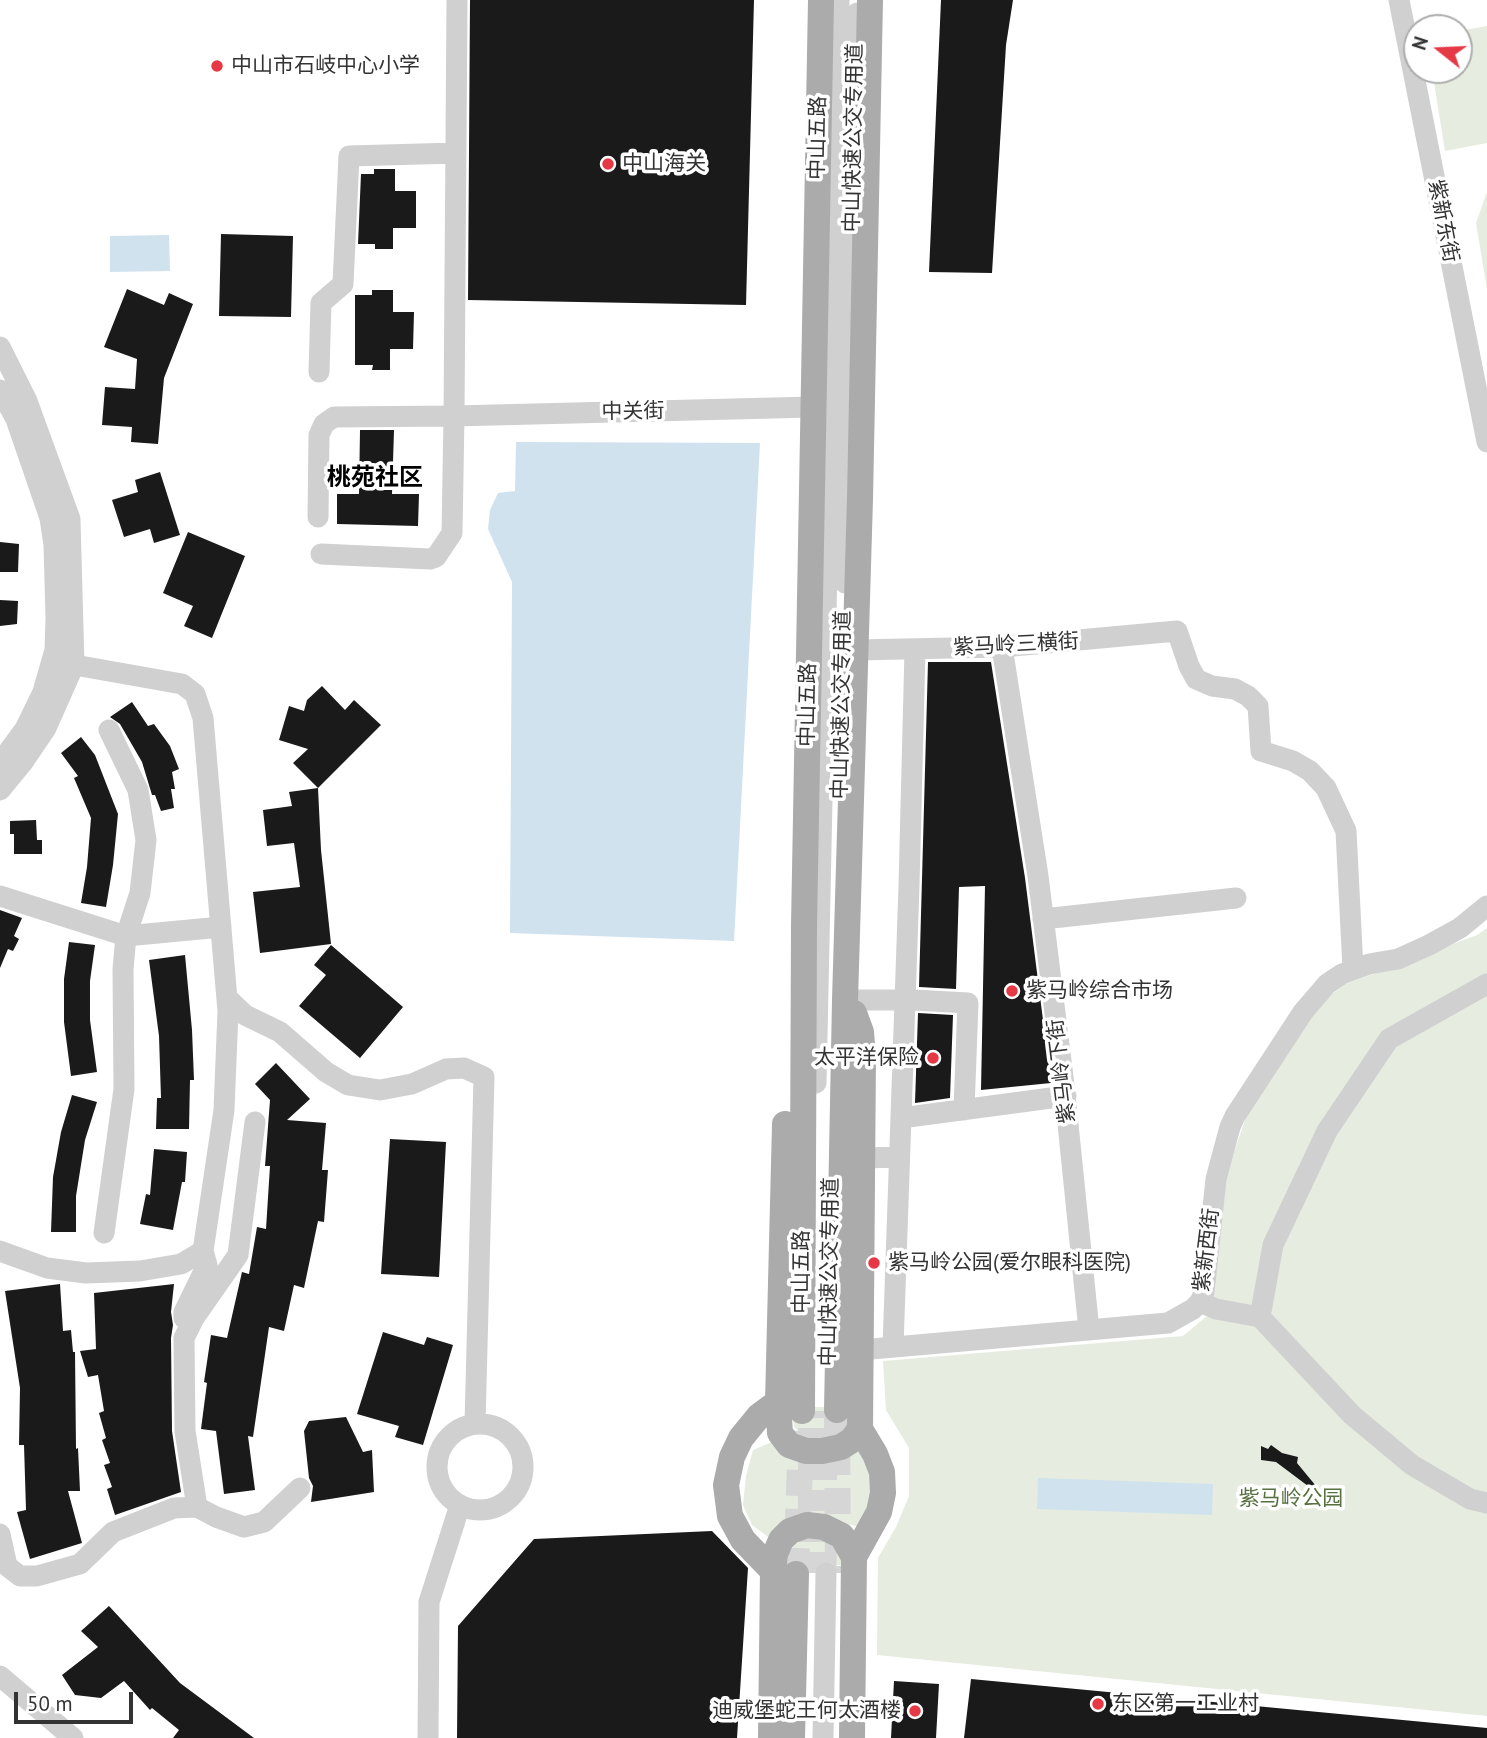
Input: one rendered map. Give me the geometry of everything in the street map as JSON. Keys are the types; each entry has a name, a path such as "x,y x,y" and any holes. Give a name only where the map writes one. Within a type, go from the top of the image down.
{"main road":[{"name":"中山五路","path":"810,1409 803,998 821,0"},
{"name":"中山五路","path":"810,1409 845,1000 870,0"},
{"name":"中山五路","path":"771,1738 816,1570 879,1512 883,1493 882,1472 860,1429 863,1158 861,1032 856,1016 845,1000"},
{"path":"810,1409 780,1433 789,1445 806,1451 841,1447 852,1440 860,1429"},
{"path":"810,1409 759,1416 741,1438 732,1457 726,1485 730,1516 743,1540 816,1570"},
{"name":"中山五路","path":"792,1738 816,1570"},
{"name":"中山五路","path":"816,1570 835,1738"},
{"name":"中山五路","path":"816,1570 852,1738"}],"street":[{"path":"321,554 430,559 436,557 452,533 457,0"},
{"name":"中山快速公交专用道","path":"810,1409 839,0"},
{"name":"中山快速公交专用道","path":"810,1409 857,0"},
{"name":"紫新东街","path":"1399,0 1487,442"},
{"path":"319,372 321,303 343,284 349,156 456,153"},
{"path":"0,347 27,401 70,519 74,665 46,728 0,790"},
{"path":"0,390 16,419 50,518 54,545 55,606 55,650 43,692 25,729 0,763"},
{"name":"中关街","path":"318,517 319,435 324,424 334,417 813,407"},
{"name":"紫马岭三横街","path":"855,650 1002,647 1177,631 1196,679 1212,686 1235,690 1248,696 1258,706 1261,751 1293,761 1310,771 1326,788 1346,831 1347,971"},
{"name":"紫马岭下街","path":"1002,647 1043,919 1066,1096 1089,1330"},
{"path":"892,1347 915,650"},
{"path":"52,661 183,684 195,694 203,718 226,998 224,1110 203,1251 207,1265 184,1312 185,1431 197,1507"},
{"path":"104,1233 124,1089 123,969 126,936 140,893 146,841 138,790 108,730"},
{"path":"0,896 126,936 221,927"},
{"path":"1043,919 1236,898"},
{"path":"1347,971 1398,959 1429,945 1460,928 1487,906"},
{"name":"紫新西街","path":"860,1350 1168,1323 1183,1317 1200,1302 1204,1293 1216,1179 1235,1116 1303,1012 1327,984 1347,971"},
{"path":"1260,1317 1273,1245 1327,1131 1390,1039 1487,984"},
{"path":"226,998 245,1015 280,1032 326,1072 348,1085 380,1090 412,1084 446,1069 464,1068 484,1077 475,1424"},
{"path":"845,1000 968,1003 964,1110"},
{"path":"901,1118 1066,1096"},
{"path":"184,1338 194,1318 238,1255 255,1122"},
{"path":"863,1158 899,1157"},
{"path":"0,1251 47,1268 86,1273 140,1272 181,1264 203,1251"},
{"path":"1200,1302 1216,1309 1260,1317 1352,1415 1412,1465 1470,1499 1487,1503"},
{"path":"475,1424 501,1430 512,1438 523,1462 522,1476 517,1488 509,1499 497,1507 483,1510 468,1509 460,1505 444,1492 438,1478 437,1463 441,1449 450,1437 462,1428 475,1424"},
{"path":"0,1534 7,1566 20,1576 37,1576 80,1564 113,1532 174,1508 197,1507 244,1527 264,1522 300,1488"},
{"path":"428,1738 429,1602 460,1505"},
{"path":"805,1738 816,1570"},
{"path":"816,1570 823,1738"},
{"path":"0,1676 73,1738"}],"green space":[{"path":"1487,26 1487,143 1445,151 1434,84 1473,84 1473,28"},
{"path":"1487,192 1487,289 1476,223"},
{"name":"紫马岭公园","path":"1487,928 1487,1716 877,1655 878,1558 896,1527 909,1496 909,1448 886,1410 883,1361 1183,1336 1213,1311 1224,1182 1246,1117 1314,1007 1346,984 1477,935"},
{"path":"847,1406 847,1424 835,1438 808,1440 794,1427 792,1408"},
{"path":"772,1442 852,1454 868,1448 878,1484 865,1535 856,1526 816,1518 772,1540 752,1525 743,1505 746,1476 753,1450"},
{"path":"823,1529 846,1565 792,1565 793,1546 798,1539"}],"water":[{"path":"169,235 170,271 110,272 110,236"},
{"path":"516,442 760,443 734,941 510,933 512,582 488,529 490,510 498,493 515,491"},
{"path":"1038,1478 1213,1484 1212,1515 1037,1509"}],"building":[{"name":"中山海关","path":"470,0 754,0 746,305 468,300"},
{"path":"941,0 1013,0 1006,45 992,273 929,272"},
{"path":"374,169 395,169 395,191 416,191 416,228 393,228 393,249 375,249 375,244 358,244 361,174 374,174"},
{"path":"221,234 293,236 291,317 219,316"},
{"path":"127,289 164,305 169,293 193,304 164,378 158,444 131,442 132,427 102,425 105,387 135,389 137,359 104,347"},
{"path":"372,290 393,290 393,312 414,312 413,349 390,349 390,370 372,370 373,365 355,365 355,295 372,295"},
{"path":"360,430 394,430 392,494 419,494 418,526 337,524 337,494 359,494"},
{"path":"160,472 180,535 154,543 150,529 124,537 112,500 138,492 135,480"},
{"path":"188,532 245,556 212,638 184,626 193,606 163,593"},
{"path":"0,542 19,544 18,572 0,572"},
{"path":"0,600 18,601 17,624 0,626"},
{"path":"928,662 991,662 1025,878 1051,1083 981,1090 985,886 959,887 956,989 919,987"},
{"path":"322,686 345,710 354,700 381,725 318,788 293,763 308,749 279,740 289,706 304,711 307,700"},
{"path":"132,702 148,726 154,724 170,746 179,769 172,772 174,808 161,811 155,795 152,795 142,762 120,724 110,717"},
{"path":"81,737 95,755 118,814 106,907 81,903 91,818 74,778 78,776 61,753"},
{"path":"318,788 321,850 331,944 260,953 253,892 300,887 294,843 267,846 263,810 292,806 289,792"},
{"path":"36,820 37,840 42,840 42,854 14,854 14,834 10,834 10,821"},
{"path":"0,910 22,918 14,936 19,939 13,951 8,949 0,968"},
{"path":"69,942 95,945 90,981 90,1020 97,1072 71,1076 64,1022 64,979"},
{"path":"331,945 403,1007 360,1058 299,1006 326,975 314,965"},
{"path":"185,955 194,1080 190,1080 189,1129 156,1129 157,1098 161,1098 159,1036 149,960"},
{"name":"太平洋保险","path":"918,1013 953,1015 950,1098 915,1103"},
{"path":"276,1063 310,1099 287,1120 326,1123 322,1170 328,1170 324,1222 318,1221 304,1288 294,1285 284,1331 269,1327 253,1437 248,1436 255,1490 224,1494 216,1431 201,1429 207,1383 204,1382 211,1335 227,1338 242,1272 249,1274 257,1227 266,1229 270,1166 265,1166 270,1100 255,1084"},
{"path":"72,1095 97,1102 85,1140 76,1196 76,1232 51,1232 53,1177 61,1132"},
{"path":"390,1139 446,1142 439,1277 381,1274"},
{"path":"154,1149 187,1152 185,1182 182,1182 173,1230 140,1224 146,1194 150,1195"},
{"path":"60,1284 63,1331 71,1330 75,1352 76,1449 78,1448 80,1491 68,1491 82,1543 30,1559 17,1512 26,1510 24,1445 19,1445 20,1388 5,1291"},
{"path":"174,1284 171,1312 172,1431 181,1492 115,1515 107,1489 112,1487 104,1465 110,1463 102,1440 106,1438 99,1413 104,1411 98,1375 88,1377 80,1351 96,1349 94,1293"},
{"path":"383,1332 424,1345 427,1337 453,1345 423,1445 395,1437 399,1426 357,1414"},
{"path":"346,1417 363,1452 372,1450 374,1492 311,1502 313,1486 309,1478 304,1431 309,1421"},
{"path":"1271,1445 1282,1453 1298,1457 1297,1463 1316,1486 1312,1489 1276,1462 1261,1460 1261,1446 1268,1449"},
{"path":"712,1531 748,1568 737,1738 457,1738 458,1626 534,1539"},
{"path":"109,1606 180,1683 254,1738 173,1738 179,1730 152,1708 150,1710 124,1681 101,1698 75,1695 62,1675 98,1647 81,1631"},
{"name":"东区第一工业村","path":"971,1679 1487,1728 1487,1738 964,1738"},
{"name":"迪威堡蛇王何太酒楼","path":"894,1681 939,1684 936,1738 891,1738"}],"tunnel":[{"path":"837,1410 838,1573"},
{"path":"796,1574 802,1411"},
{"path":"808,1573 809,1411"},
{"path":"826,1573 827,1411"}],"place":[{"name":"中山市石岐中心小学","path":"217,66"},
{"name":"中山海关","path":"608,164"},
{"name":"紫马岭综合市场","path":"1012,991"},
{"name":"太平洋保险","path":"933,1058"},
{"name":"紫马岭公园(爱尔眼科医院)","path":"874,1263"},
{"name":"东区第一工业村","path":"1098,1704"},
{"name":"迪威堡蛇王何太酒楼","path":"915,1711"}],"district":[{"name":"桃苑社区","path":"375,478"}]}
